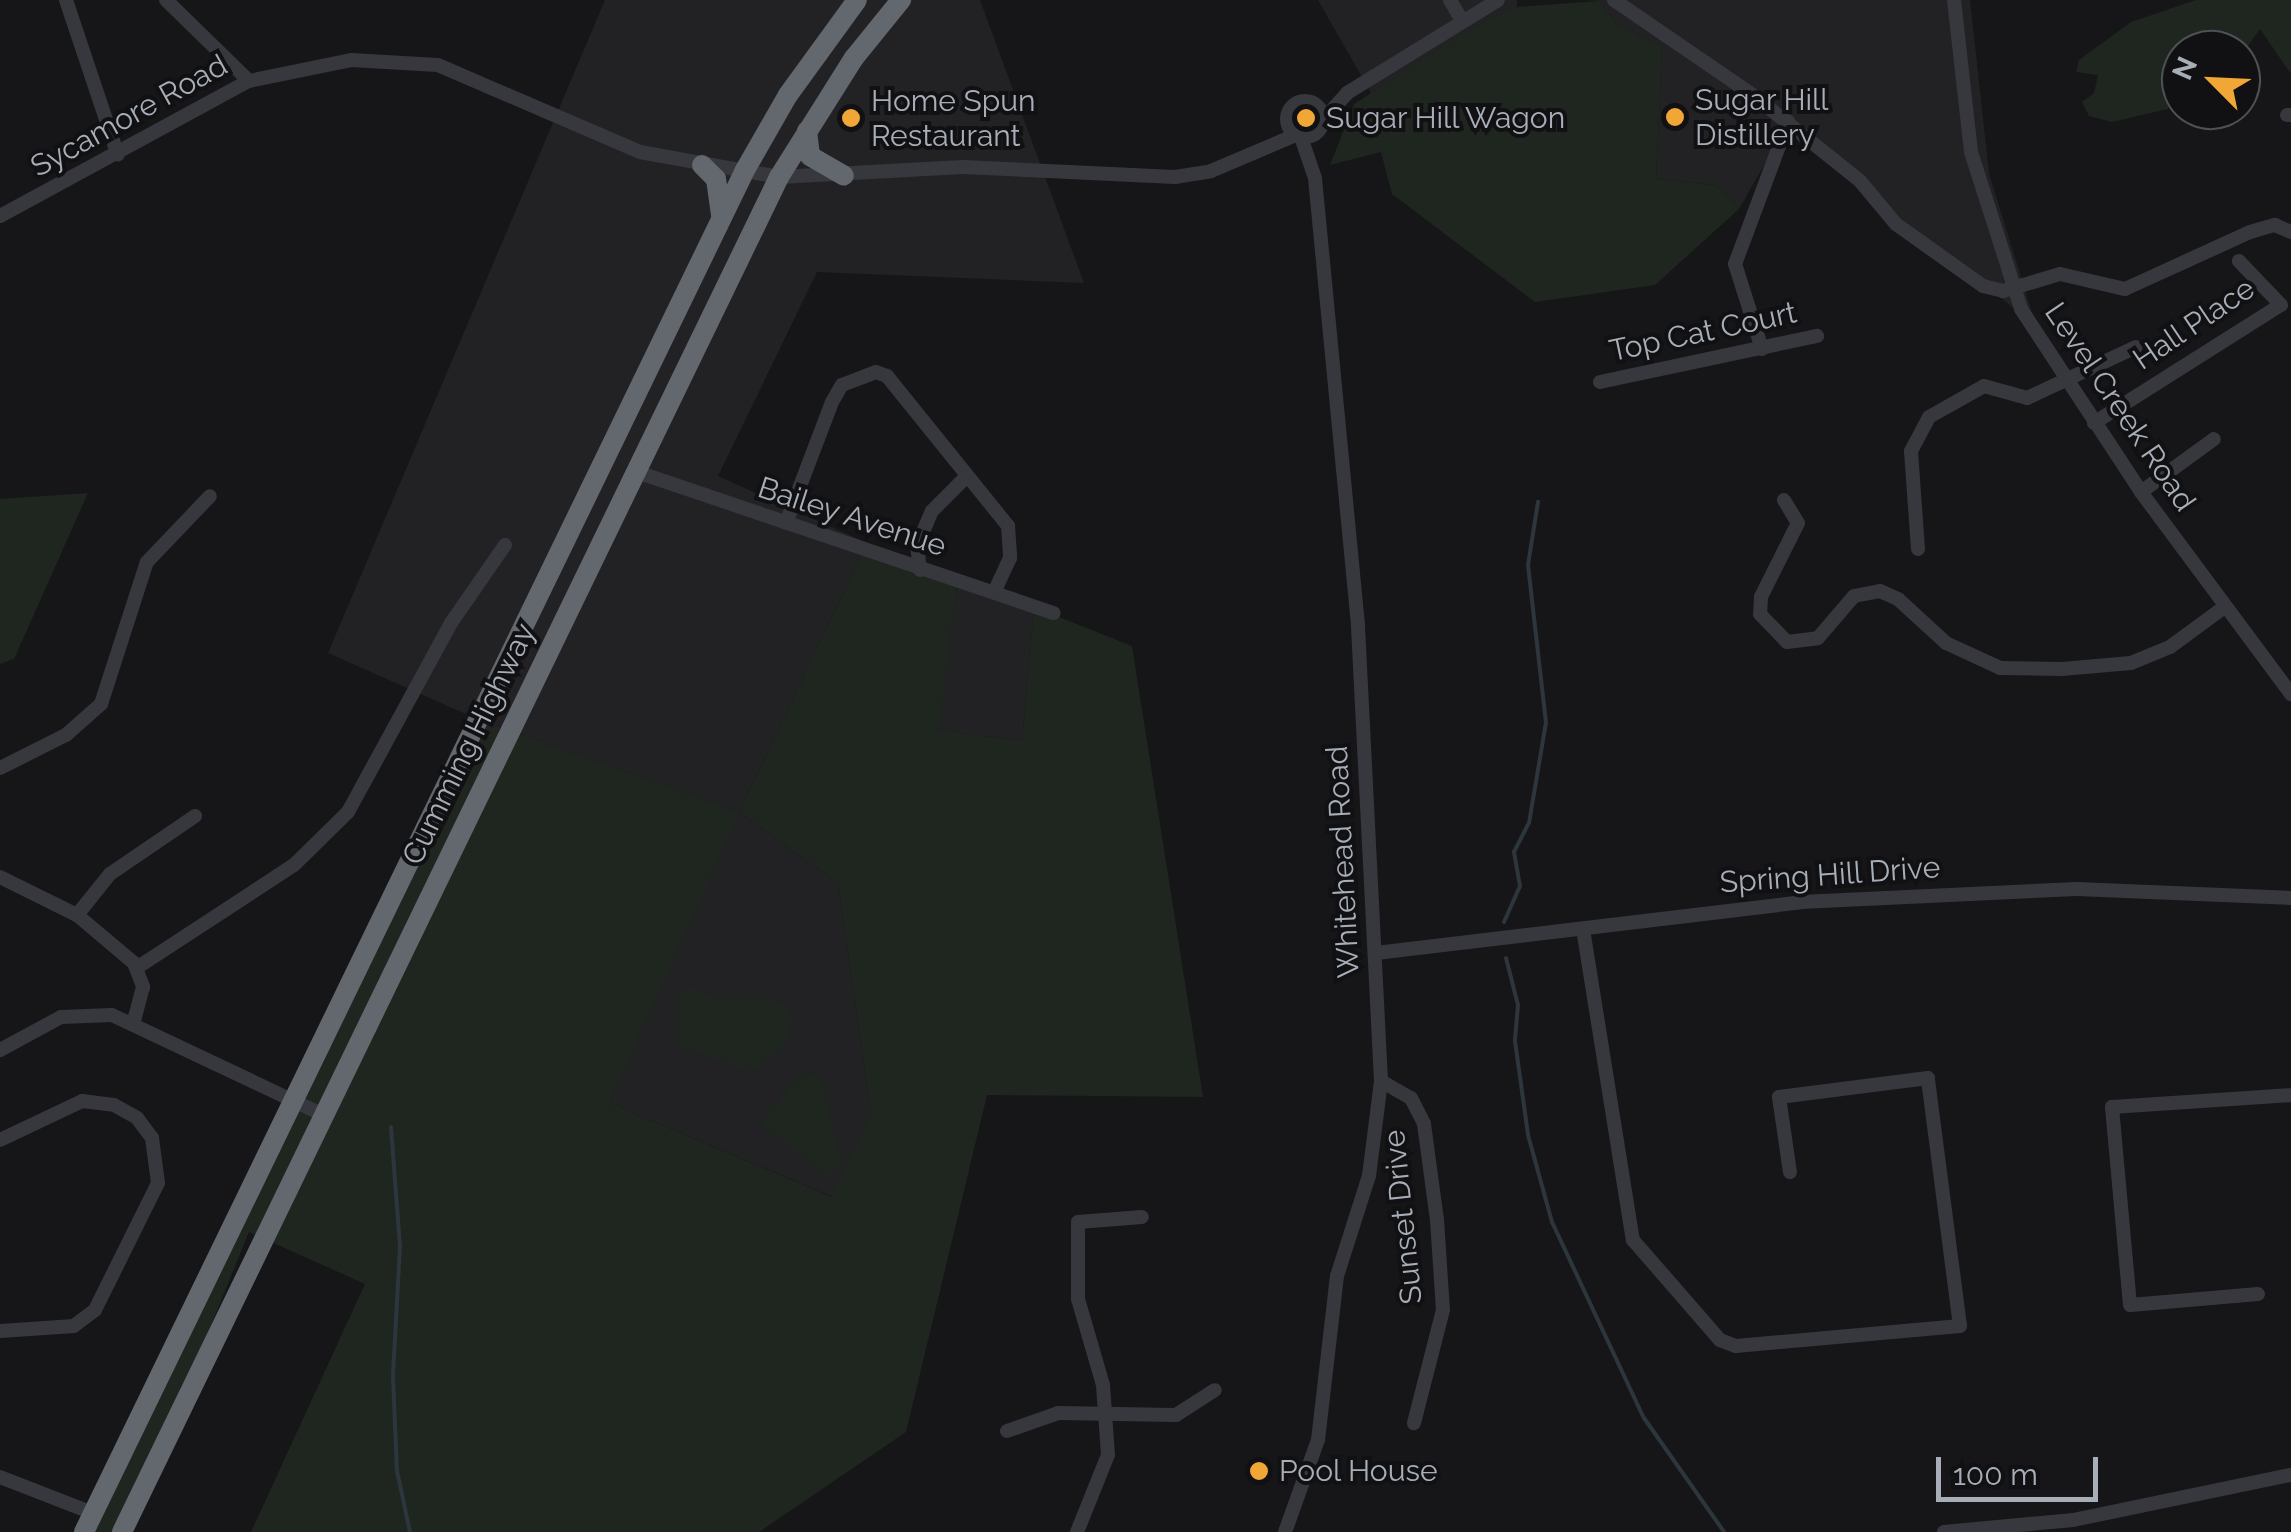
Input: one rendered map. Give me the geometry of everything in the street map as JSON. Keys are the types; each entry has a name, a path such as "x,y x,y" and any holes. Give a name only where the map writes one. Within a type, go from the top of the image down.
{"highway":[{"name":"Cumming Highway","path":"88,1523 745,170 788,95 857,0"},
{"name":"Cumming Highway","path":"122,1532 321,1114 779,177 807,131 901,0"},
{"path":"807,131 810,156 844,176"},
{"path":"702,164 716,179 720,222"}],"street":[{"path":"66,0 118,155"},
{"path":"166,0 249,80"},
{"path":"1450,0 1462,21"},
{"path":"1261,146 1321,126 1347,93 1498,0"},
{"path":"1614,0 1788,122 1860,181 1896,224 1982,286 2008,290 2060,274 2125,289 2250,232 2275,225 2291,232"},
{"name":"Level Creek Road","path":"1954,0 1971,152 2008,290 2142,492 2291,694"},
{"name":"Sycamore Road","path":"0,216 118,155 249,80 350,60 438,65 640,152 779,177 963,167 1176,177 1211,171 1261,146"},
{"path":"1261,146 1298,102 1347,93"},
{"path":"1310,101 1321,126"},
{"name":"Whitehead Road","path":"1287,115 1315,178"},
{"path":"1762,349 1735,264 1788,122"},
{"name":"Whitehead Road","path":"1285,1532 1318,1440 1338,1276 1369,1176 1381,1081 1358,625 1315,178 1321,126"},
{"name":"Hall Place","path":"2094,423 2281,305 2240,261"},
{"name":"Top Cat Court","path":"1600,382 1817,336"},
{"path":"1918,549 1911,452 1929,417 1978,388 1996,386 2027,398 2136,347"},
{"path":"786,523 842,385 876,372 887,376 1008,526 1010,558 994,592"},
{"path":"2142,492 2214,439"},
{"name":"Bailey Avenue","path":"634,471 1054,613"},
{"path":"920,570 917,546 932,511 966,477"},
{"path":"0,768 66,734 101,704 147,562 210,496"},
{"path":"1784,500 1798,523 1762,597 1760,614 1787,642 1818,638 1854,596 1880,591 1946,643 2000,668 2062,669 2140,659 2170,647 2224,608"},
{"path":"138,966 294,865 348,812 451,623 505,546"},
{"path":"77,915 110,874 195,816"},
{"path":"0,878 77,915 138,966 143,987 134,1021"},
{"name":"Spring Hill Drive","path":"1376,953 1801,902 1993,890 2291,898"},
{"path":"1585,929 1633,1240 1720,1340 1736,1346 1960,1326 1928,1078 1779,1097 1790,1172"},
{"path":"0,1050 61,1017 94,1013 134,1021 321,1114"},
{"name":"Sunset Drive","path":"1381,1081 1411,1098 1424,1124 1437,1220 1442,1310 1414,1422"},
{"path":"2258,1294 2130,1306 2112,1108 2291,1095"},
{"path":"0,1140 82,1101 114,1106 137,1118 152,1138 158,1183 95,1310 74,1326 0,1331"},
{"path":"1076,1532 1108,1455 1106,1414 1078,1299 1078,1222 1142,1218"},
{"path":"1006,1431 1058,1413 1176,1415 1215,1390"},
{"path":"1944,1532 2073,1520 2291,1476"},
{"path":"0,1477 88,1523"}],"shaded area":[{"path":"605,0 980,0 1084,283 817,272 718,476 867,543 739,812 838,883 871,1113 833,1197 610,1103 738,812 477,719 328,653"},
{"path":"1318,0 1517,0 1517,7 1371,93"},
{"path":"1583,0 1970,0 1989,173 2036,326 1786,127 1739,209 1715,185 1656,179 1662,46 1615,22 1599,1"},
{"path":"2196,0 2291,0 2291,74 2260,29 2161,30 2161,111 2112,122 2089,116 2082,102 2094,93 2098,75 2076,72 2079,60 2131,22"},
{"path":"1599,1 1615,22 1662,46 1656,179 1715,185 1739,209 1655,285 1535,302 1392,194 1381,152 1330,165 1354,104 1466,32 1517,7"},
{"path":"88,493 14,659 0,664 0,499"},
{"path":"867,543 958,578 939,730 1022,741 1034,607 1132,646 1203,1097 987,1095 906,1432 759,1532 251,1532 365,1284 249,1232 181,1399 117,1532 95,1532 477,719 739,812","holes":["739,812 838,883 871,1113 832,1197 610,1103"]},
{"path":"958,578 1034,607 1022,741 938,730"},
{"path":"685,985 716,1000 771,999 788,1008 792,1022 782,1050 752,1072 680,1047 679,1000"},
{"path":"805,1071 822,1080 842,1163 826,1178 760,1122"}],"waterway":[{"path":"1504,922 1520,886 1514,852 1529,823 1546,723 1528,565 1538,502"},
{"path":"1506,958 1518,1005 1515,1041 1528,1135 1552,1222 1644,1418 1724,1532"},
{"path":"391,1127 400,1246 393,1377 397,1471 410,1532"}],"place":[{"name":"Sugar Hill Distillery","path":"1675,117"},
{"name":"Home Spun Restaurant","path":"851,118"},
{"name":"Sugar Hill Wagon","path":"1306,118"},
{"name":"Pool House","path":"1259,1471"}]}
